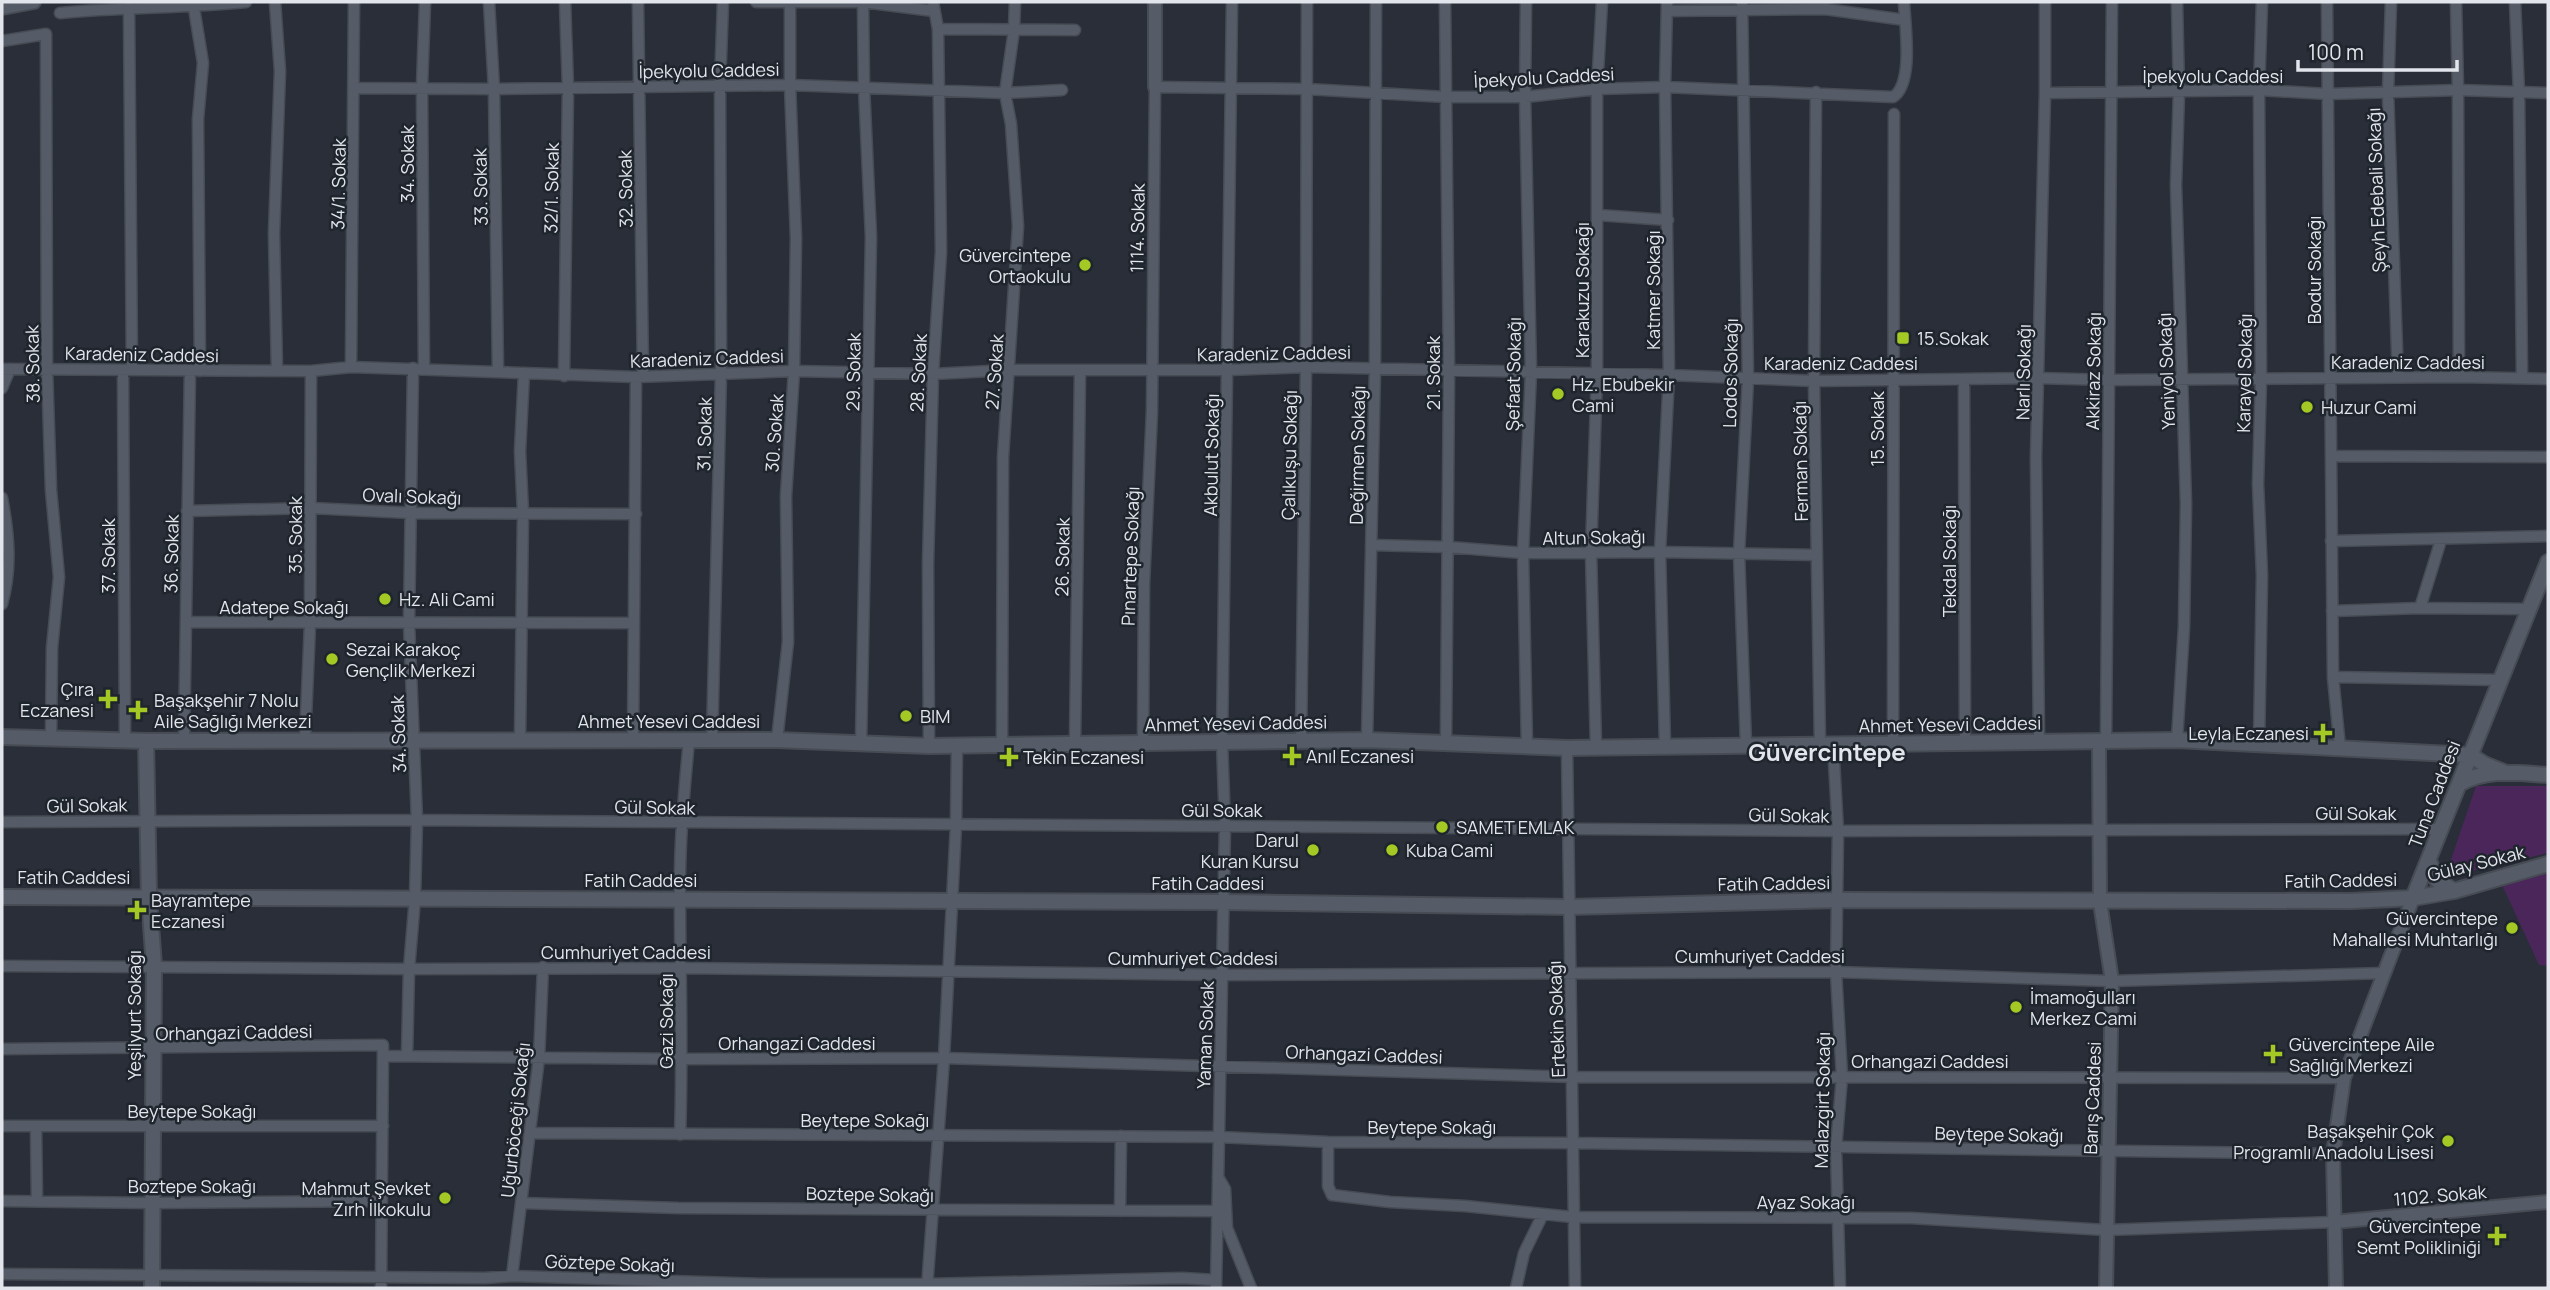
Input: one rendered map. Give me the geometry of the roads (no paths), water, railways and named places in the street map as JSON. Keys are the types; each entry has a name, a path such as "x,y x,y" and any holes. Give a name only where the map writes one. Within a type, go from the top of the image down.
{"main road":[{"name":"Tuna Caddesi","path":"2413,898 2548,562"},
{"path":"2482,726 2486,757 2501,771"},
{"name":"Ahmet Yesevi Caddesi","path":"2,737 146,741 777,740 929,746 1367,740 1567,748 2177,740 2470,755"},
{"name":"Yeşilyurt Sokağı","path":"146,741 149,897 154,966 152,1281"},
{"path":"2470,755 2501,771"},
{"path":"2459,784 2479,775 2501,771 2548,775"},
{"path":"2429,861 2437,880 2454,891"},
{"name":"Gülay Sokak","path":"2413,898 2454,891 2548,864"},
{"name":"Fatih Caddesi","path":"2,897 1222,902 1569,907 1838,900 2100,902 2351,901 2413,898"}],"street":[{"path":"2,8 34,2"},
{"path":"60,13 246,2"},
{"path":"275,2 280,71 274,233 277,370"},
{"name":"34/1. Sokak","path":"351,367 354,2"},
{"name":"34. Sokak","path":"407,1056 417,820 410,623 411,513 418,368 425,2"},
{"name":"33. Sokak","path":"489,2 494,89 498,372"},
{"name":"32/1. Sokak","path":"564,376 568,88 565,2"},
{"name":"32. Sokak","path":"633,740 640,376 638,2"},
{"name":"31. Sokak","path":"712,741 720,372 720,85 723,2"},
{"path":"756,2 863,2 934,6"},
{"name":"30. Sokak","path":"777,740 788,642 786,496 794,371 796,238 790,85 790,2"},
{"name":"29. Sokak","path":"861,744 871,237 863,2"},
{"name":"27. Sokak","path":"1002,746 1003,457 1018,226 1011,124 1004,93 1014,30 1015,2"},
{"path":"1155,2 1155,87"},
{"name":"Akbulut Sokağı","path":"1222,741 1232,2"},
{"name":"Çalıkuşu Sokağı","path":"1301,740 1307,2"},
{"name":"Değirmen Sokağı","path":"1367,740 1375,368 1376,2"},
{"name":"21. Sokak","path":"1445,2 1449,370 1446,744"},
{"name":"Şefaat Sokağı","path":"1526,2 1525,97 1531,372 1523,553 1527,747"},
{"name":"Karakuzu Sokağı","path":"1596,747 1591,552 1597,373 1597,89 1602,2"},
{"path":"1667,6 1825,9 1905,20 1904,2"},
{"name":"Narlı Sokağı","path":"2039,742 2036,471 2045,2"},
{"name":"Akkiraz Sokağı","path":"2102,741 2109,380 2112,2"},
{"name":"Yeniyol Sokağı","path":"2176,2 2179,92 2176,185 2186,504 2184,627 2177,740"},
{"name":"Karayel Sokağı","path":"2259,744 2262,575 2258,484 2261,378 2259,90 2262,2"},
{"name":"Bodur Sokağı","path":"2327,2 2333,677 2340,748"},
{"name":"Şeyh Edebali Sokağı","path":"2391,2 2388,93 2398,378"},
{"path":"2456,2 2459,377"},
{"path":"2515,2 2519,93 2522,377"},
{"name":"36. Sokak","path":"184,740 187,511 195,370 198,120 203,64 194,4"},
{"name":"28. Sokak","path":"929,746 928,564 933,374 942,252 938,29 934,6"},
{"name":"Katmer Sokağı","path":"1665,745 1660,552 1669,375 1665,87 1667,6"},
{"name":"Lodos Sokağı","path":"1743,6 1748,379 1739,554 1746,745"},
{"name":"37. Sokak","path":"125,740 130,7"},
{"name":"İpekyolu Caddesi","path":"1155,87 1307,89 1446,97 1525,97 1597,89 1665,87 1893,97 1901,92 1906,79 1905,20"},
{"path":"938,29 1075,30"},
{"name":"38. Sokak","path":"2,41 46,34 47,369 51,489 60,577 52,648 51,739"},
{"name":"İpekyolu Caddesi","path":"355,88 790,85 1004,93 1062,90"},
{"name":"1114. Sokak","path":"1151,370 1155,87"},
{"name":"İpekyolu Caddesi","path":"2045,93 2259,90 2328,94 2458,90 2548,93"},
{"name":"Ferman Sokağı","path":"1816,92 1814,381 1817,555 1826,744"},
{"name":"15. Sokak","path":"1894,114 1894,744"},
{"path":"1598,215 1668,220"},
{"name":"Karadeniz Caddesi","path":"6,369 310,371 351,367 564,376 640,376 720,372 933,374 1010,370 1080,372 1306,367 1814,381 2038,378 2548,379"},
{"path":"2,388 6,369"},
{"name":"Pınartepe Sokağı","path":"1143,744 1144,584 1152,411 1151,370"},
{"name":"35. Sokak","path":"305,741 310,624 310,371"},
{"name":"26. Sokak","path":"1074,744 1080,372"},
{"path":"520,739 523,513 520,451 524,373"},
{"name":"Tekdal Sokağı","path":"1964,379 1965,743"},
{"path":"2331,456 2548,457"},
{"path":"2,498 9,551 9,582 2,604"},
{"name":"Ovalı Sokağı","path":"187,511 311,508 411,513 636,514"},
{"path":"2331,541 2548,536"},
{"path":"2420,608 2441,540"},
{"name":"Altun Sokağı","path":"1371,545 1523,553 1817,555"},
{"path":"2332,611 2420,608 2530,610"},
{"name":"Adatepe Sokağı","path":"186,622 634,623"},
{"path":"2333,677 2499,680"},
{"name":"Gazi Sokağı","path":"680,1135 683,1059 680,899 682,823 689,740"},
{"name":"Yaman Sokak","path":"1216,1284 1225,825 1222,741"},
{"name":"Barış Caddesi","path":"2102,741 2100,902 2112,981 2106,1288"},
{"name":"Malazgirt Sokağı","path":"1826,744 1838,831 1836,972 1842,1077 1836,1148 1840,1288"},
{"path":"927,1286 944,1058 956,825 957,746"},
{"name":"Ertekin Sokağı","path":"1567,748 1569,971 1575,1143 1575,1288"},
{"name":"Gül Sokak","path":"2,822 417,820 1838,831 2441,829"},
{"name":"Tuna Caddesi","path":"2336,1288 2333,1154 2344,1078 2413,898"},
{"name":"Cumhuriyet Caddesi","path":"2,966 682,968 1223,975 1569,971 1836,972 2112,981 2384,973"},
{"name":"Uğurböceği Sokağı","path":"512,1276 539,1058 543,967"},
{"name":"Orhangazi Caddesi","path":"2,1049 383,1051 407,1056 539,1058 944,1058 1574,1077 2344,1078"},
{"path":"381,1283 383,1051"},
{"name":"Beytepe Sokağı","path":"2,1126 383,1126"},
{"path":"36,1126 37,1201"},
{"name":"Beytepe Sokağı","path":"530,1133 1219,1137 1328,1142 2333,1154"},
{"path":"1120,1211 1121,1136"},
{"name":"Ayaz Sokağı","path":"1328,1142 1328,1186 1335,1197 1573,1217 1911,1218 2106,1230 2334,1222"},
{"path":"1217,1176 1225,1189 1227,1228 1251,1288"},
{"name":"Boztepe Sokağı","path":"2,1201 382,1201"},
{"name":"1102. Sokak","path":"2334,1222 2548,1202"},
{"name":"Boztepe Sokağı","path":"522,1203 678,1208 1217,1211"},
{"path":"1516,1288 1524,1253 1543,1214"},
{"name":"Göztepe Sokağı","path":"2,1274 152,1281 381,1283 486,1283 512,1276 927,1286 1182,1278 1216,1284"}],"place":[{"name":"Güvercintepe Ortaokulu","path":"1085,265"},
{"name":"15.Sokak","path":"1903,338"},
{"name":"Hz. Ebubekir Cami","path":"1558,394"},
{"name":"Huzur Cami","path":"2307,407"},
{"name":"Hz. Ali Cami","path":"385,599"},
{"name":"Sezai Karakoç Gençlik Merkezi","path":"332,659"},
{"name":"Çıra Eczanesi","path":"108,699"},
{"name":"Başakşehir 7 Nolu Aile Sağlığı Merkezi","path":"138,710"},
{"name":"BIM","path":"906,716"},
{"name":"Leyla Eczanesi","path":"2323,733"},
{"name":"Anıl Eczanesi","path":"1292,756"},
{"name":"Tekin Eczanesi","path":"1009,757"},
{"name":"SAMET EMLAK","path":"1442,827"},
{"name":"Darul Kuran Kursu","path":"1313,850"},
{"name":"Kuba Cami","path":"1392,850"},
{"name":"Bayramtepe Eczanesi","path":"137,910"},
{"name":"Güvercintepe Mahallesi Muhtarlığı","path":"2512,928"},
{"name":"İmamoğulları Merkez Cami","path":"2016,1007"},
{"name":"Güvercintepe Aile Sağlığı Merkezi","path":"2273,1054"},
{"name":"Başakşehir Çok Programlı Anadolu Lisesi","path":"2448,1141"},
{"name":"Mahmut Şevket Zırh İlkokulu","path":"445,1198"},
{"name":"Güvercintepe Semt Polikliniği","path":"2497,1236"}],"district":[{"name":"Güvercintepe","path":"1827,751"}]}
